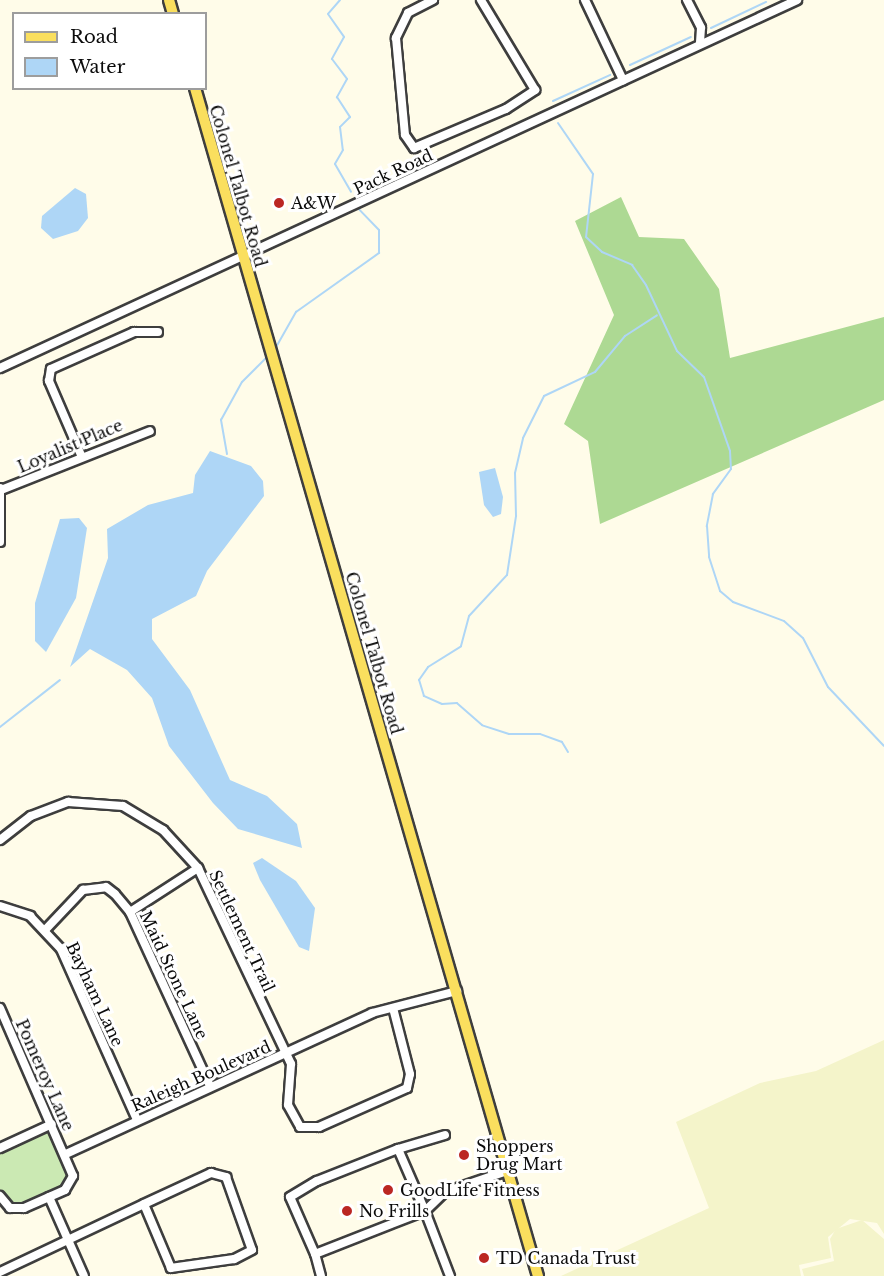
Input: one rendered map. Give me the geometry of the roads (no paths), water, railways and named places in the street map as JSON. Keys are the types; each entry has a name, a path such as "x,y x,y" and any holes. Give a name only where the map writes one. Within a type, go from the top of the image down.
{"main road":[{"name":"Colonel Talbot Road","path":"196,90 526,1225 538,1276"},
{"name":"Colonel Talbot Road","path":"526,1225 545,1276"}],"street":[{"path":"433,0 408,13 396,38 405,135 414,148 506,110 536,90 481,0"},
{"path":"585,0 624,80"},
{"path":"687,0 701,28 700,44"},
{"name":"Pack Road","path":"0,368 624,80 780,3 796,0"},
{"path":"81,454 49,381 51,369 134,332 158,332"},
{"name":"Loyalist Place","path":"0,489 81,454 150,431"},
{"path":"0,489 0,542"},
{"name":"Settlement Trail","path":"0,840 31,816 68,802 123,806 163,830 198,868 284,1054 292,1072 289,1110 300,1127 319,1127 392,1098 411,1082 393,1008"},
{"path":"130,912 198,868"},
{"name":"Maid Stone Lane","path":"46,929 71,898 91,886 106,887 130,912 210,1086"},
{"name":"Bayham Lane","path":"0,906 30,916 46,929 61,949 137,1120"},
{"name":"Raleigh Boulevard","path":"66,1154 210,1086 393,1008 458,991"},
{"name":"Pomeroy Lane","path":"0,1008 66,1154"},
{"path":"0,1148 52,1124"},
{"path":"321,1276 315,1254 290,1197 398,1149 445,1135"},
{"path":"398,1149 450,1276"},
{"path":"0,1197 16,1209 49,1197 71,1185 66,1154"},
{"path":"315,1254 425,1211 445,1192 510,1170"},
{"path":"0,1272 144,1204 219,1173 226,1177 252,1250 234,1259 171,1268 144,1204"},
{"path":"49,1197 84,1276"}],"water":[{"path":"75,188 86,194 88,218 78,231 53,239 41,228 42,216"},
{"path":"210,451 251,466 263,481 264,496 207,571 196,596 152,619 152,639 190,690 230,780 267,796 297,824 302,848 238,829 213,803 169,746 152,698 127,670 90,649 70,667 108,558 107,529 148,505 193,493 195,475"},
{"path":"495,468 503,497 501,514 493,517 484,505 479,472"},
{"path":"79,518 87,528 76,598 46,652 35,641 35,603 60,519"},
{"path":"262,858 296,881 315,908 309,951 299,947 260,880 253,863"}],"waterway":[{"path":"340,0 328,14 344,37 332,59 347,79 337,97 350,117 340,127 343,150 335,164 351,192"},
{"path":"711,28 766,2"},
{"path":"630,65 691,37"},
{"path":"553,101 610,75"},
{"path":"558,123 593,174 586,237 602,252 632,265 646,285 677,351 704,377 730,451 731,469 713,494 707,526 709,557 720,591 733,602 784,621 803,638 828,687 884,746"},
{"path":"275,349 296,312 379,253 379,230 359,209"},
{"path":"568,752 562,742 540,734 509,734 482,725 457,703 442,704 424,696 419,680 428,667 461,646 469,616 507,575 516,516 515,473 523,438 544,396 595,372 625,336 657,315"},
{"path":"227,454 221,420 242,382 269,355"},
{"path":"0,727 60,680"}],"place":[{"name":"A&W","path":"279,203"},
{"name":"Shoppers Drug Mart","path":"464,1155"},
{"name":"GoodLife Fitness","path":"388,1190"},
{"name":"No Frills","path":"347,1211"},
{"name":"TD Canada Trust","path":"484,1258"}]}
